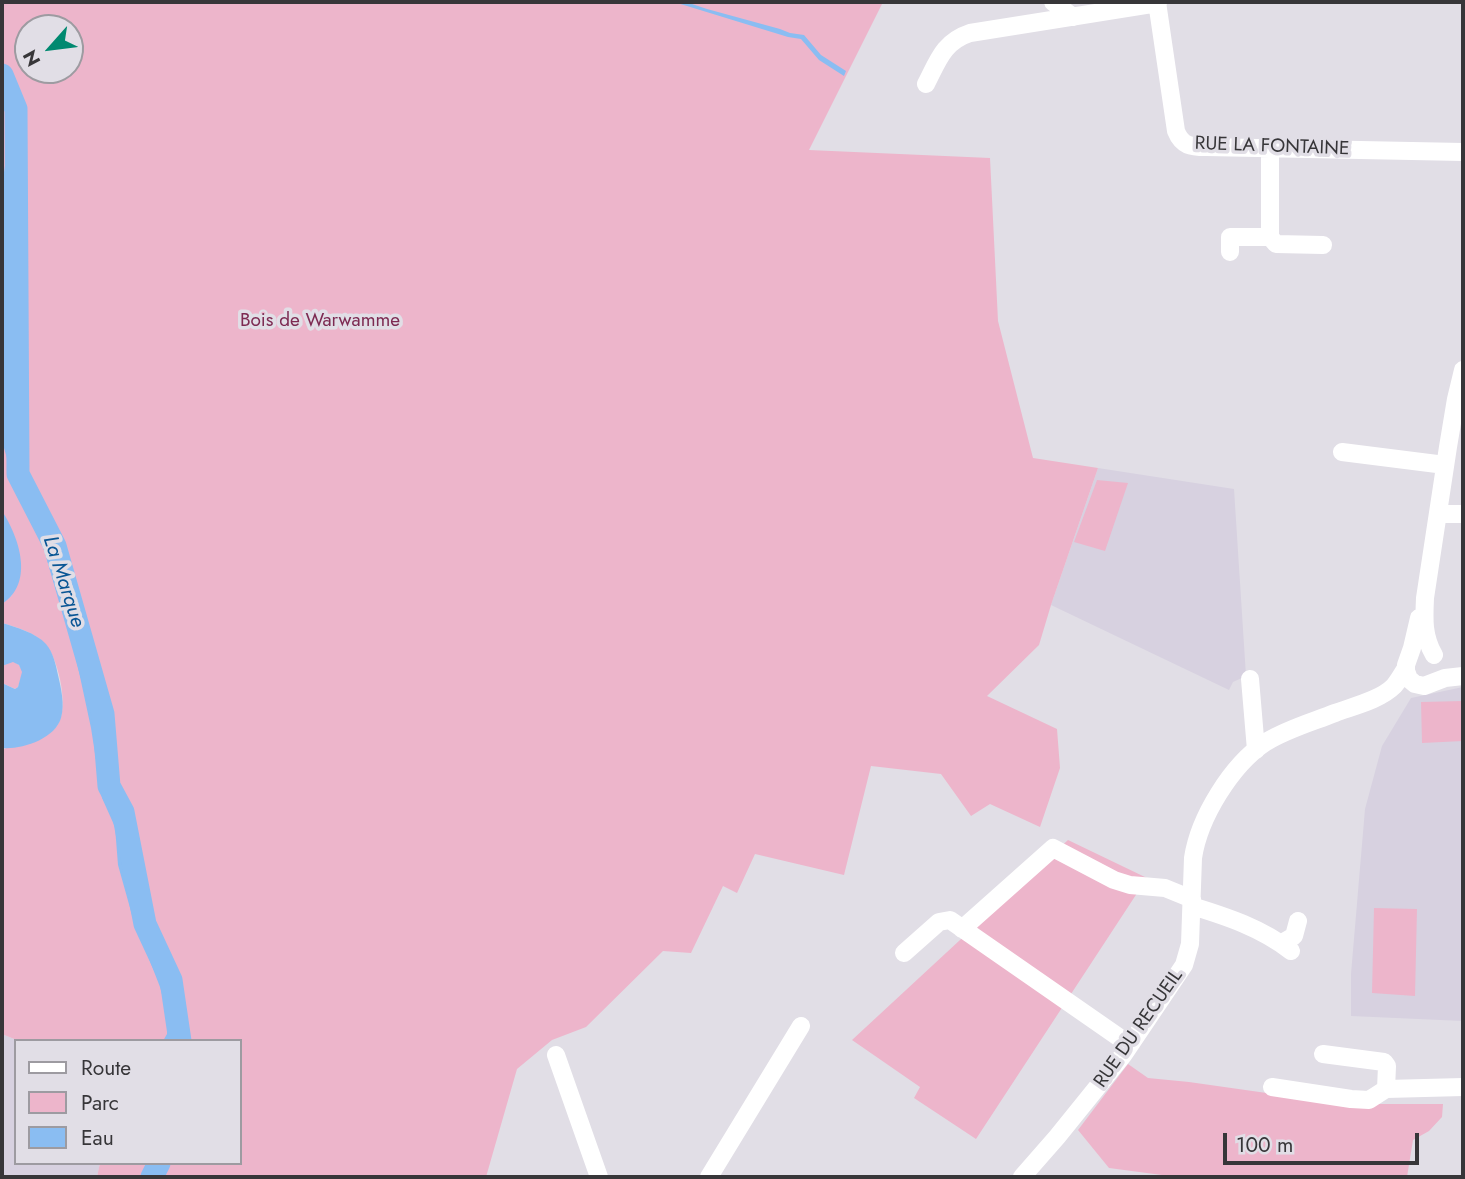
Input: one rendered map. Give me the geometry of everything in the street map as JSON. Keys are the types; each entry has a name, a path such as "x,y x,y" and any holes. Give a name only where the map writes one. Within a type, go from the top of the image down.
{"street":[{"path":"1053,2 1073,17"},
{"name":"RUE LA FONTAINE","path":"926,84 944,51 953,40 961,36 1158,2 1176,131 1182,142 1191,147 1463,152"},
{"path":"1270,149 1270,237 1276,244 1323,245"},
{"path":"1230,252 1230,237 1270,237"},
{"name":"RUE DU RECUEIL","path":"1372,699 1392,687 1407,663 1425,598 1452,417 1463,370"},
{"path":"1342,452 1445,465"},
{"path":"1438,514 1463,514"},
{"name":"RUE DU RECUEIL","path":"1425,598 1425,635 1436,657"},
{"path":"1436,657 1441,670 1439,676 1426,684 1409,679 1407,663 1412,655 1420,651 1429,652 1463,674"},
{"name":"RUE DU RECUEIL","path":"1022,1177 1093,1094 1184,965 1190,944 1195,845 1205,819 1223,789 1256,750 1293,729 1404,687 1463,674"},
{"path":"1250,679 1256,750"},
{"path":"962,929 1053,848 1114,880 1165,888 1268,934 1287,947 1294,936 1298,921"},
{"path":"904,953 939,922 950,920 1130,1045"},
{"path":"709,1177 801,1026"},
{"path":"1323,1054 1384,1062 1387,1066 1386,1089"},
{"path":"556,1055 599,1177"},
{"path":"1272,1087 1369,1100 1386,1089 1463,1087"}],"shaded area":[{"path":"1098,468 1234,489 1246,676 1233,682 1229,690 1051,605"},
{"path":"1463,687 1463,1021 1351,1016 1351,974 1365,809 1382,746 1411,698"},
{"path":"2,1034 14,1039 14,1165 100,1165 97,1177 2,1177"}],"green space":[{"name":"Bois de Warwamme","path":"2,2 883,2 809,150 990,158 998,321 1033,458 1098,468 1039,645 987,696 1057,729 1060,768 1040,827 990,804 971,816 941,774 871,766 844,875 755,854 737,893 723,886 691,953 663,951 586,1027 552,1040 517,1069 486,1177 97,1177 100,1165 242,1165 242,1039 14,1039 2,1034 2,748 39,737 55,728 60,721 63,699 59,674 46,645 31,634 2,623 2,604 12,595 13,534 2,511"},
{"path":"1097,480 1128,483 1105,551 1074,542"},
{"path":"13,661 23,672 15,689 2,683 2,666"},
{"path":"1463,701 1463,741 1422,743 1421,702"},
{"path":"1068,840 1147,878 976,1139 914,1098 920,1087 852,1040"},
{"path":"1374,908 1417,909 1415,996 1372,993"},
{"path":"1128,1064 1148,1078 1344,1104 1443,1104 1442,1117 1429,1131 1413,1140 1407,1177 1177,1177 1109,1168 1078,1130"}],"water":[{"path":"674,2 686,2 804,35 821,55 846,71 844,76 819,60 801,39"},
{"path":"2,76 12,100 16,154 7,242 6,391 9,444 19,479 42,526 76,629 98,722 106,783 122,810 129,874 138,909 167,985 174,1022 170,1039 164,1039 167,1034 167,1012 160,987 132,915 118,865 115,827 102,798 91,728 73,644 35,524 15,486 2,441 2,185 8,127 2,98"},
{"path":"2,511 18,546 21,572 12,595 2,604"},
{"path":"2,623 31,634 46,644 55,663 63,702 61,718 52,732 36,742 10,748 2,748 2,683 15,689 22,672 19,665 13,662 2,666"}],"waterway":[{"name":"La Marque","path":"2,75 16,109 18,474 55,546 103,714 109,786 123,812 145,924 171,980 180,1039"},
{"name":"La Marque","path":"152,1177 158,1165"}]}
